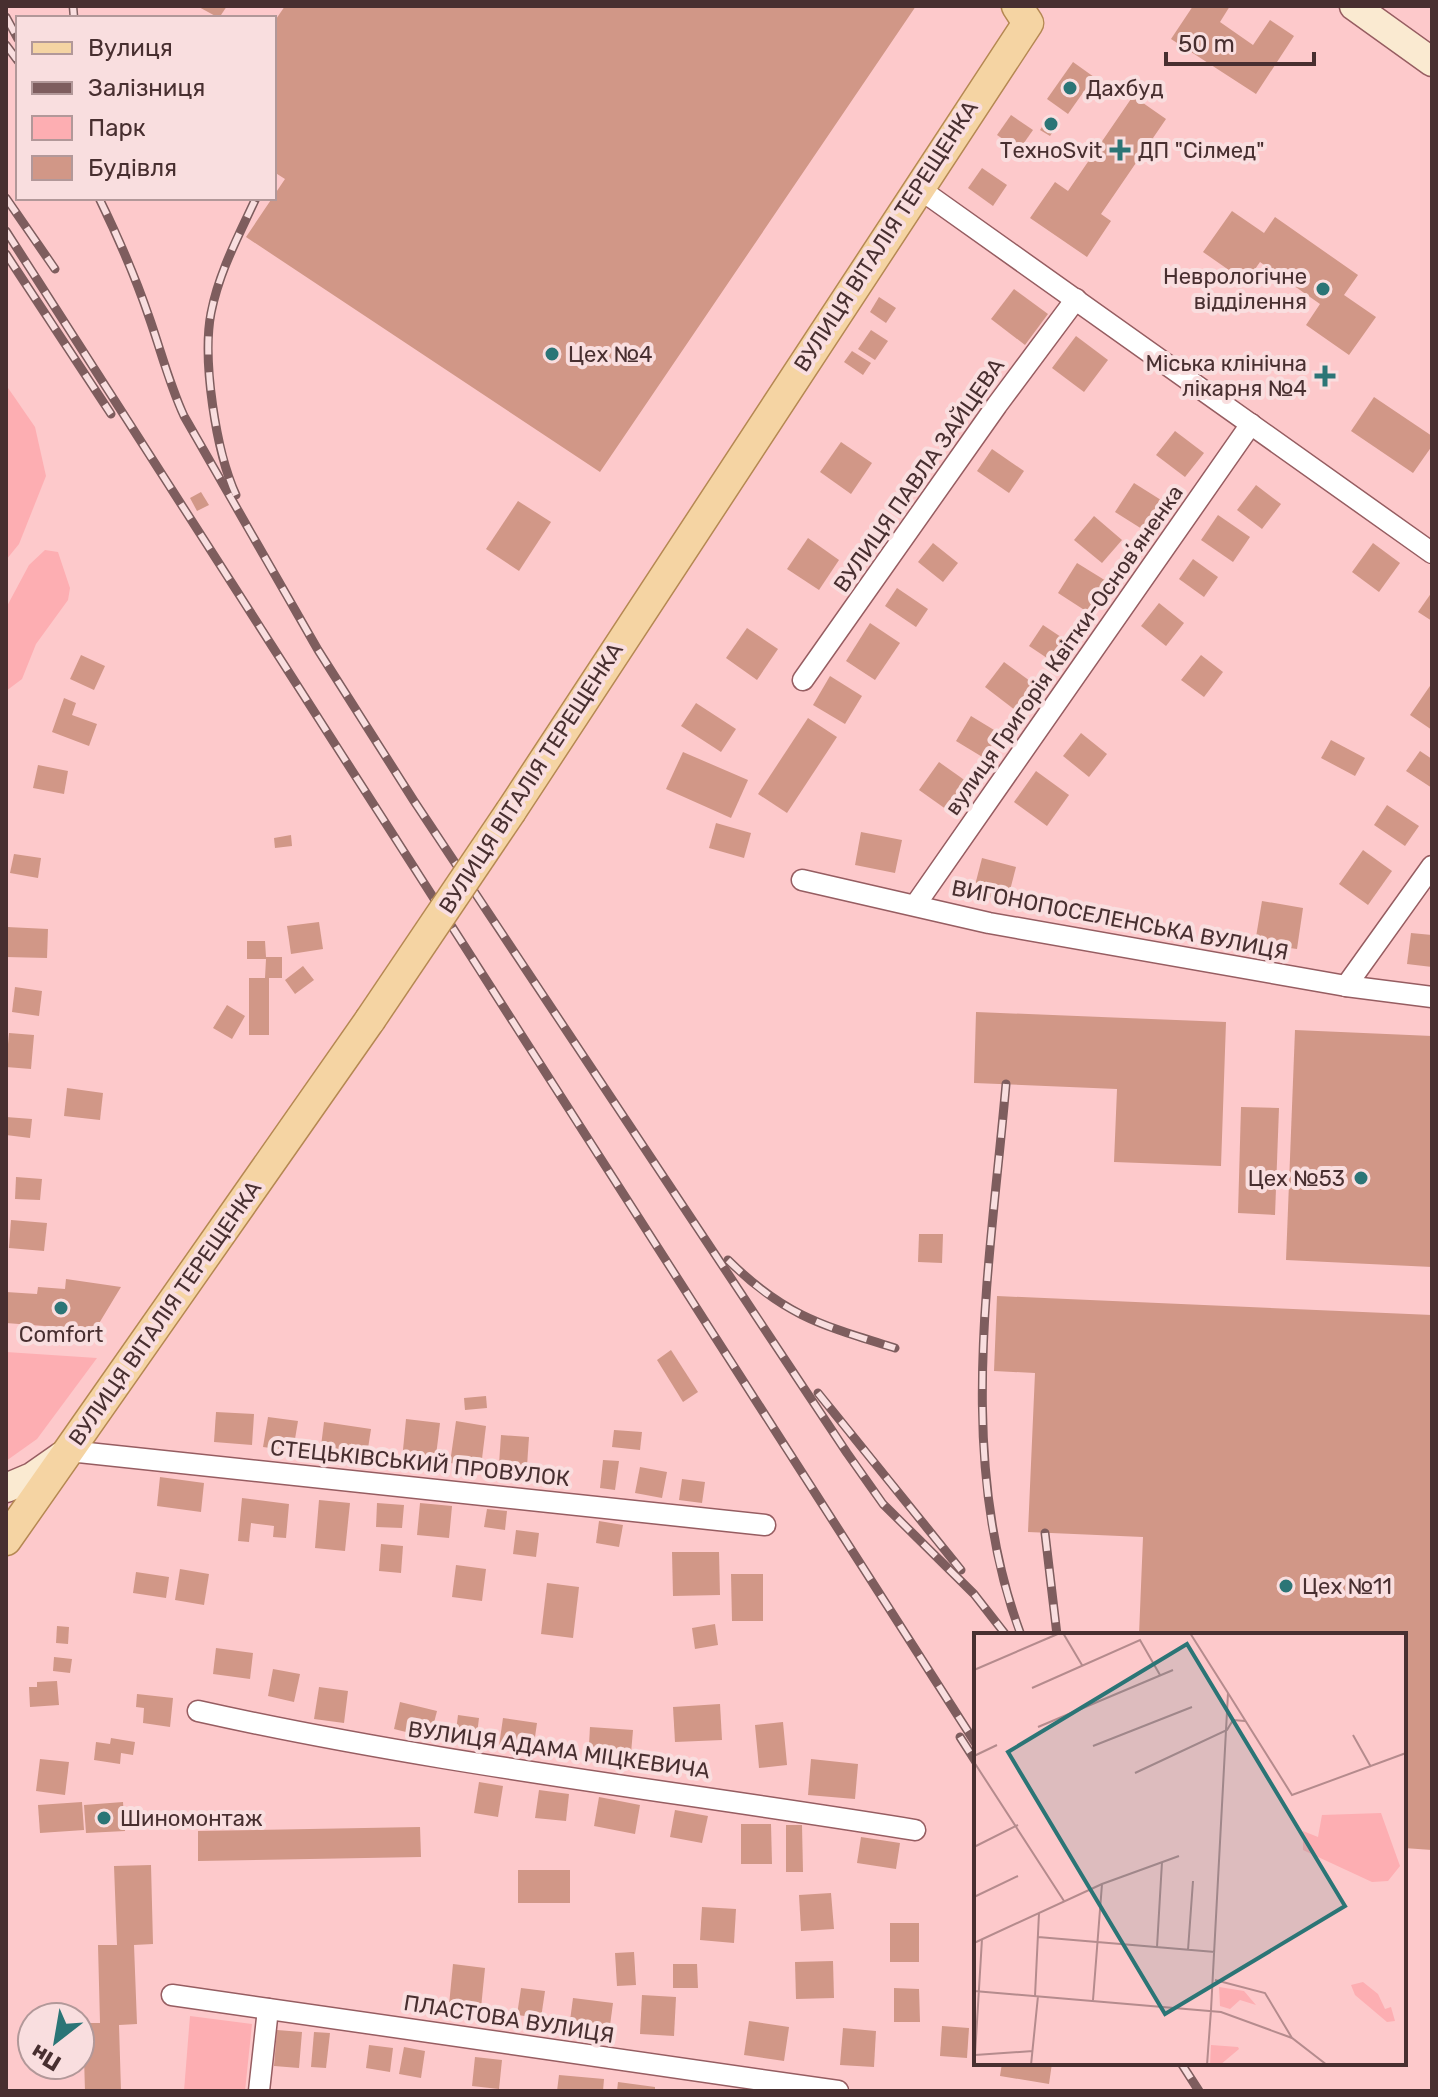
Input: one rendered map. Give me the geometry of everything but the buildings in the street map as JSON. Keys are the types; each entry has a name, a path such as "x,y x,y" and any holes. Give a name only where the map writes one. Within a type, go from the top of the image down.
{"main road":[{"path":"1354,6 1432,62"},
{"name":"ВУЛИЦЯ ВІТАЛІЯ ТЕРЕЩЕНКА","path":"6,1540 370,1020 511,811 1028,12"},
{"path":"6,1488 32,1477 69,1451"}],"street":[{"path":"917,187 1432,553"},
{"name":"ВУЛИЦЯ ПАВЛА ЗАЙЦЕВА","path":"803,680 997,405 1076,299"},
{"name":"вулиця Григорія Квітки-Основʼяненка","path":"916,904 1251,424"},
{"path":"1346,986 1432,866"},
{"name":"ВИГОНОПОСЕЛЕНСЬКА ВУЛИЦЯ","path":"802,880 989,923 1346,986 1432,997"},
{"name":"СТЕЦЬКІВСЬКИЙ ПРОВУЛОК","path":"69,1451 765,1525"},
{"name":"ВУЛИЦЯ АДАМА МІЦКЕВИЧА","path":"198,1711 294,1733 442,1758 915,1830"},
{"name":"ПЛАСТОВА ВУЛИЦЯ","path":"172,1995 838,2091"},
{"path":"259,2091 268,2009"}],"green space":[{"path":"6,385 35,427 46,476 19,544 6,560"},
{"path":"45,550 58,552 70,588 68,600 36,644 22,679 6,691 6,608 29,565"},
{"path":"6,1352 97,1358 37,1439 6,1461"},
{"path":"190,2016 252,2024 245,2091 184,2091"}],"railway":[{"path":"73,6 74,16"},
{"path":"6,17 16,35"},
{"path":"6,45 16,58"},
{"path":"6,198 55,269"},
{"path":"100,200 138,287 184,416 318,650 414,801 847,1453 883,1504 974,1594 1004,1633"},
{"path":"236,495 217,431 210,380 209,333 219,283 255,200"},
{"path":"6,231 974,1741"},
{"path":"6,254 111,414"},
{"path":"1006,1084 986,1292 983,1432 989,1500 1001,1568 1020,1633"},
{"path":"728,1260 786,1306 825,1325 895,1348"},
{"path":"818,1393 961,1570"},
{"path":"1045,1533 1057,1633"},
{"path":"960,1737 974,1759"},
{"path":"1182,2065 1199,2091"}],"place":[{"name":"Дахбуд","path":"1070,88"},
{"name":"ТехноSvit","path":"1051,124"},
{"name":"ДП \"Сілмед\"","path":"1120,150"},
{"name":"Неврологічне відділення","path":"1323,289"},
{"name":"Цех №4","path":"552,354"},
{"name":"Міська клінічна лікарня №4","path":"1325,376"},
{"name":"Цех №53","path":"1361,1178"},
{"name":"Comfort","path":"61,1308"},
{"name":"Цех №11","path":"1286,1586"},
{"name":"Шиномонтаж","path":"104,1818"}]}
